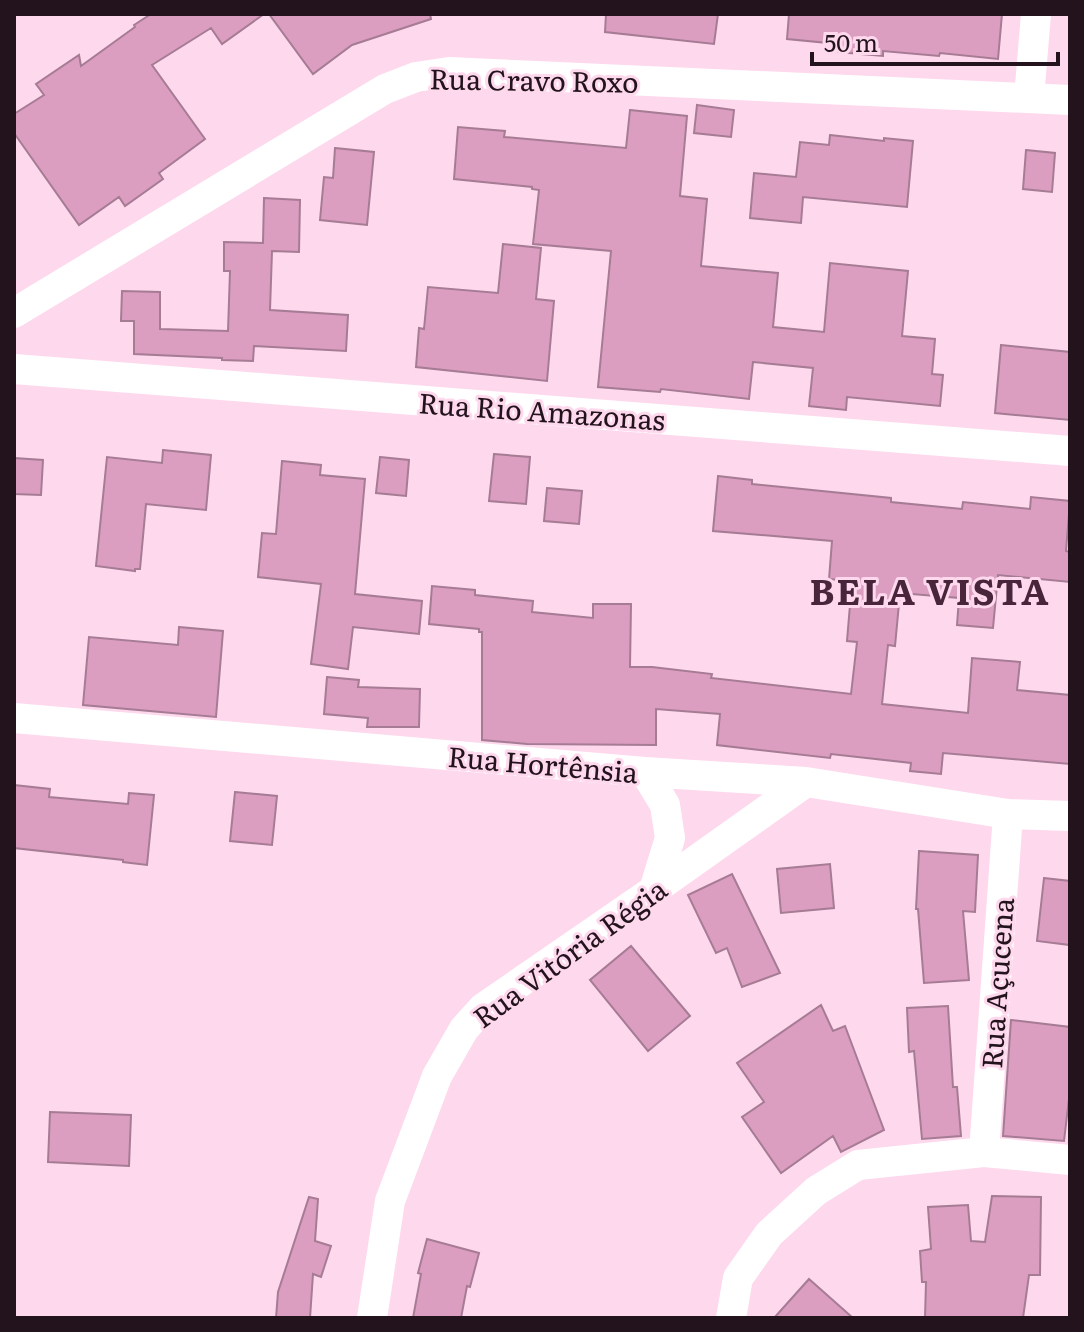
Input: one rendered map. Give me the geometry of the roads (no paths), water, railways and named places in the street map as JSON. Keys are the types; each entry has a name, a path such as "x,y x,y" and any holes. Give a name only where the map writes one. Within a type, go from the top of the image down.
{"street":[{"path":"1029,98 1036,14"},
{"name":"Rua Cravo Roxo","path":"14,313 385,89 416,77 449,72 1070,100"},
{"name":"Rua Rio Amazonas","path":"14,369 1070,451"},
{"name":"Rua Hortênsia","path":"14,718 645,772 806,782 1008,814 1070,816"},
{"path":"645,772 665,805 670,838 654,890"},
{"name":"Rua Vitória Régia","path":"372,1318 390,1201 437,1076 464,1029 483,1008 806,782"},
{"name":"Rua Açucena","path":"984,1152 1008,814"},
{"path":"731,1318 738,1278 769,1234 816,1191 858,1165 984,1152 1070,1160"}],"district":[{"name":"BELA VISTA","path":"930,589"}]}
